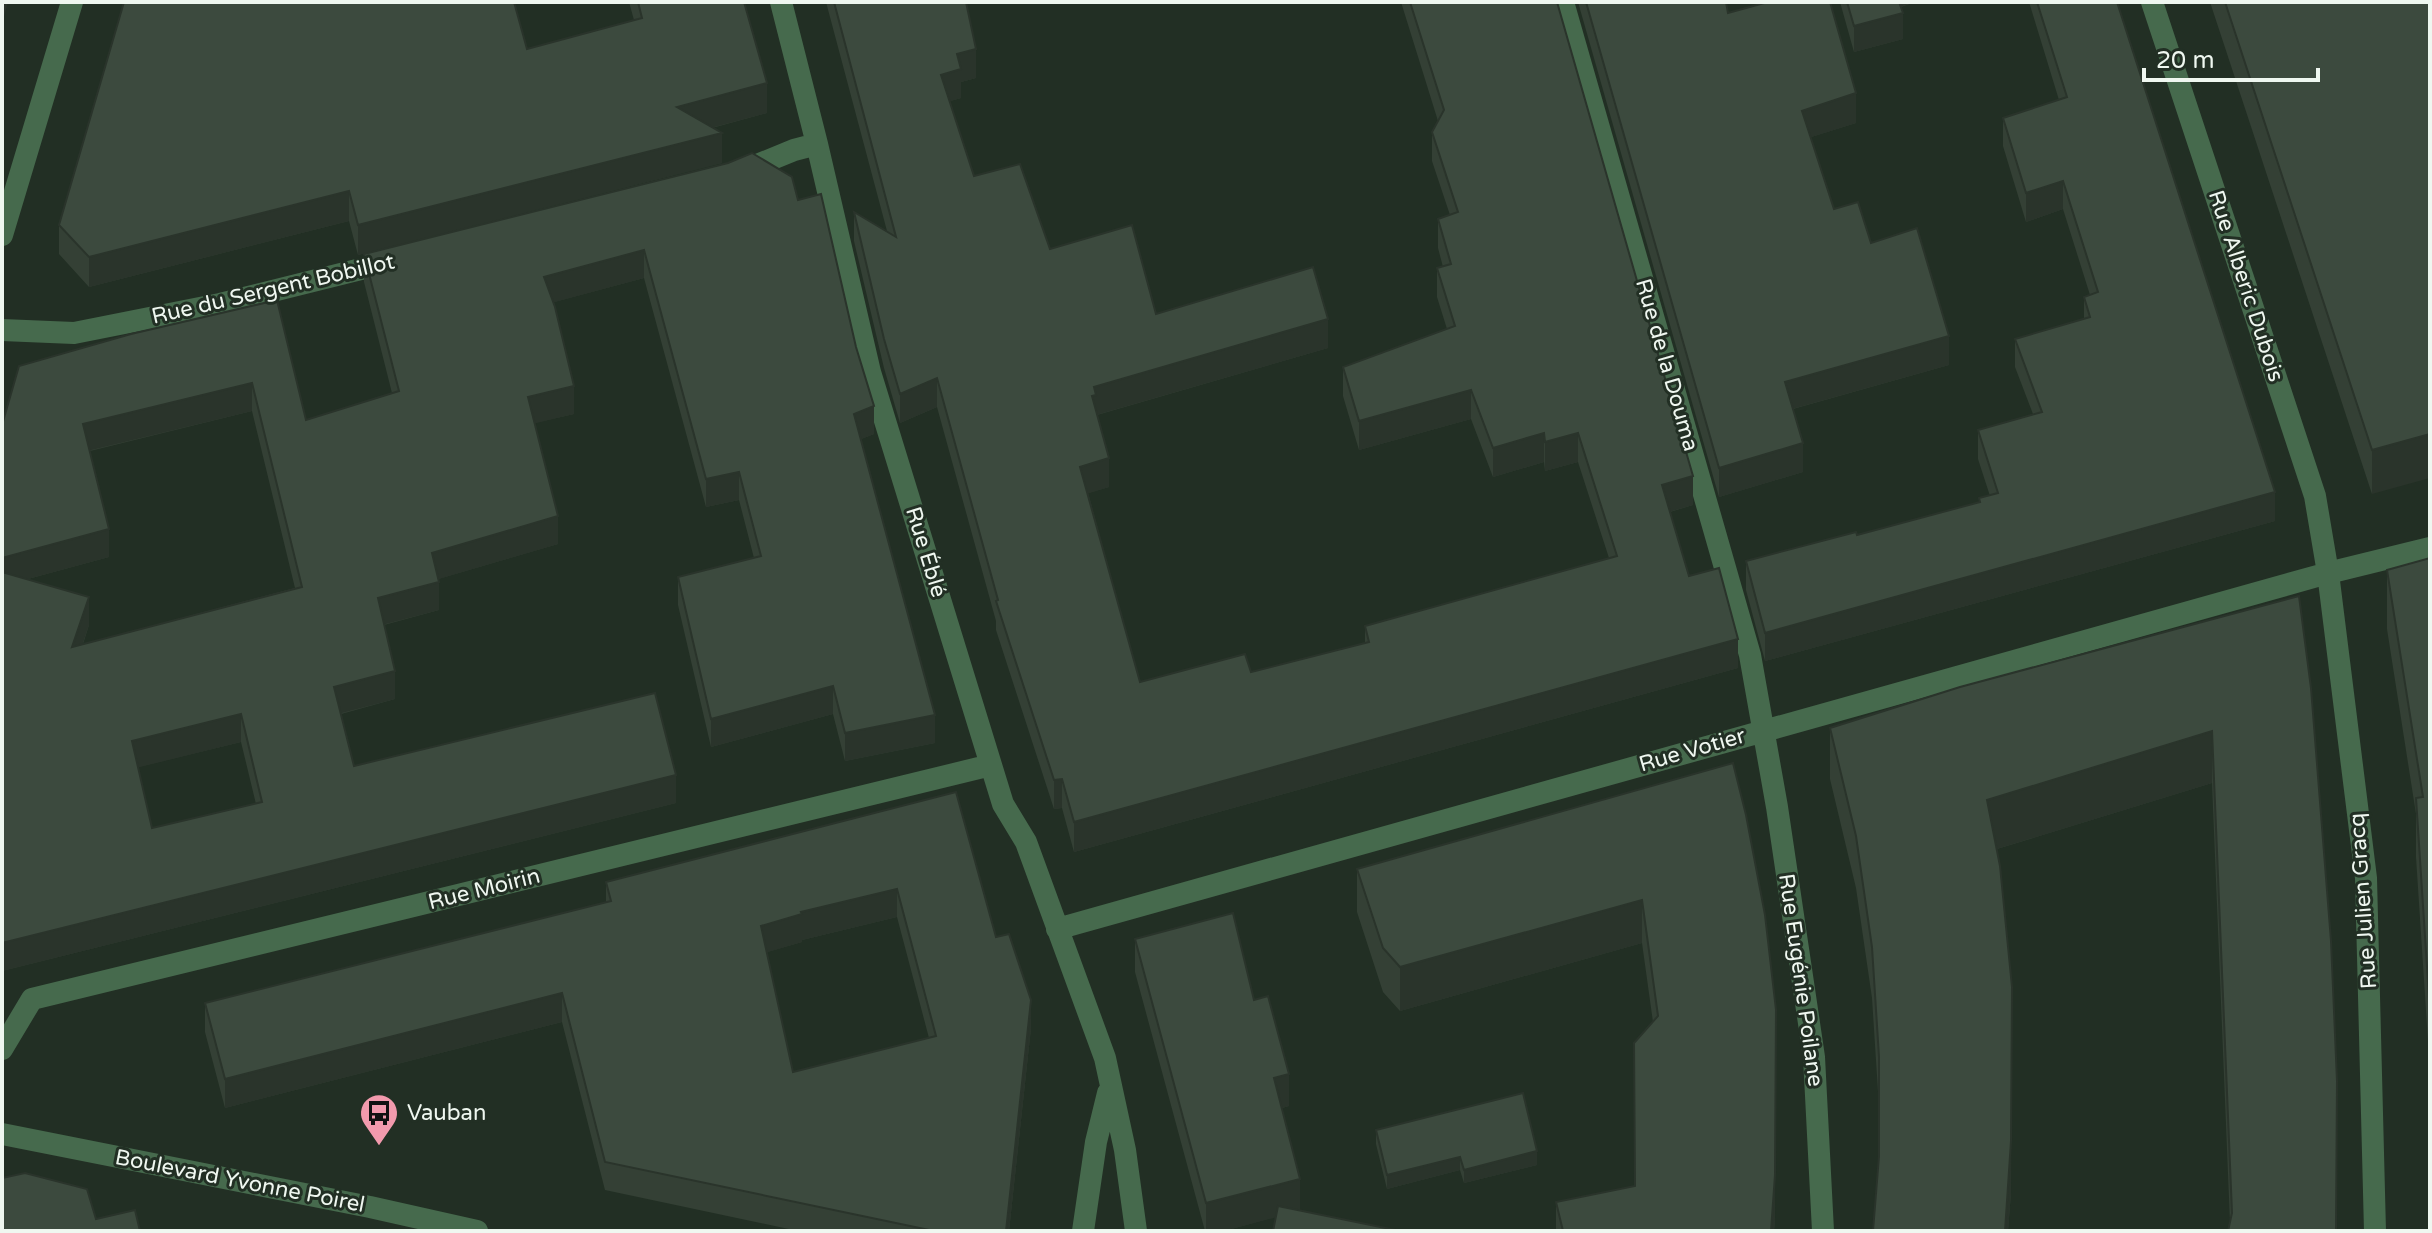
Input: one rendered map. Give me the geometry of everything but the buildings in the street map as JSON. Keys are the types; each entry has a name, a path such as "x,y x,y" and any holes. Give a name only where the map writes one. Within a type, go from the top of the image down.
{"street":[{"path":"2,235 72,2"},
{"name":"Rue Éblé","path":"781,2 870,372 1003,804 1026,842 1101,1046 1125,1150 1136,1231"},
{"name":"Rue de la Douma","path":"1563,2 1750,655 1761,731"},
{"name":"Rue Alberic Dubois","path":"2152,2 2315,496 2328,573"},
{"path":"725,177 817,144"},
{"name":"Rue du Sergent Bobillot","path":"2,330 74,333 220,304 419,254"},
{"name":"Rue Votier","path":"1057,929 2328,573 2430,548"},
{"name":"Rue Julien Gracq","path":"2328,573 2366,878 2375,1231"},
{"name":"Rue Eugénie Poilane","path":"1761,731 1777,807 1814,1057 1823,1231"},
{"name":"Rue Moirin","path":"2,1049 32,999 991,765"},
{"name":"Rue Éblé","path":"1083,1231 1096,1142 1110,1088"},
{"name":"Boulevard Yvonne Poirel","path":"2,1134 370,1207 470,1230"}],"place":[{"name":"Vauban","path":"379,1147"}]}
